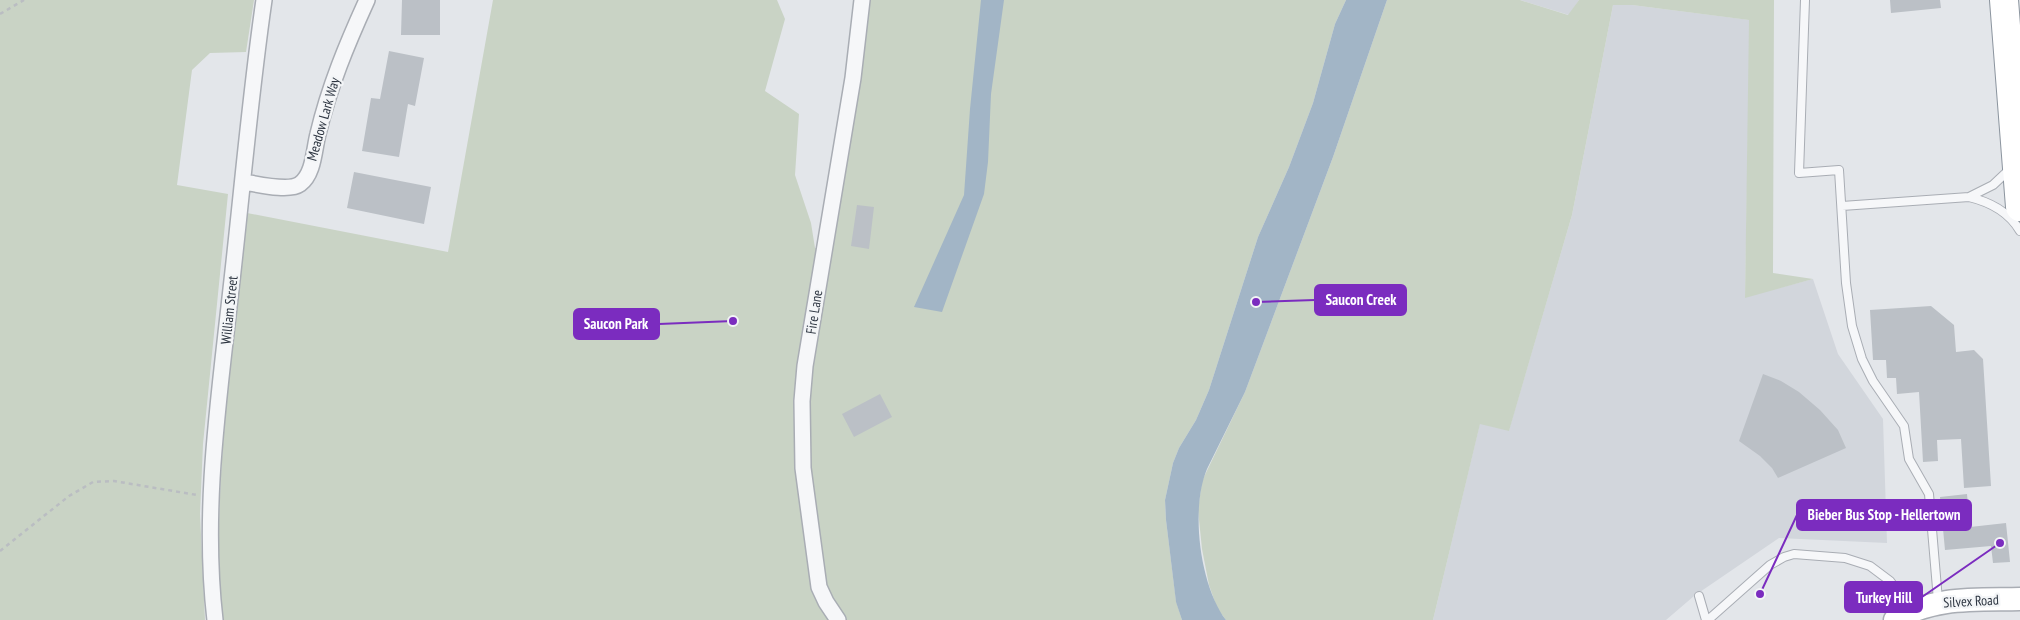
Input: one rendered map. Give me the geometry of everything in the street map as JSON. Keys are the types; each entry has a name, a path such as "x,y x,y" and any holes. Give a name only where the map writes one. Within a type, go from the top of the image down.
{"highway":[{"path":"2004,0 2020,207"}],"street":[{"name":"William Street","path":"215,620 210,514 215,431 264,0"},
{"name":"Meadow Lark Way","path":"244,182 287,188 296,186 305,179 333,81 367,0"},
{"name":"Fire Lane","path":"838,620 826,602 820,587 803,468 802,401 805,366 853,78 862,0"},
{"name":"Silvex Road","path":"1906,617 1938,602 2020,599"}],"lane":[{"path":"1805,0 1799,173 1839,170 1846,283 1852,326 1862,359 1873,381 1904,426 1909,459 1929,494 1938,602"},
{"path":"1969,197 1993,185 2007,173 2013,163 2015,144"},
{"path":"1842,206 1969,197 1985,202 2002,211 2020,231"},
{"path":"1699,596 1707,620 1770,565 1784,556 1794,554 1845,558 1870,566 1890,581 1906,617"}],"path":[{"path":"0,14 24,0"},
{"path":"0,551 69,496 93,482 114,481 200,495"}],"shaded area":[{"path":"1520,0 1579,0 1569,15"},
{"path":"1613,5 1632,5 1750,20 1745,297 1813,279 1838,354 1883,419 1887,543 1779,538 1694,596 1666,620 1433,620 1480,423 1509,430 1572,215"}],"green space":[{"path":"0,0 254,0 246,52 210,53 192,70 177,185 228,194 203,444 200,514 205,620 0,620"},
{"path":"493,0 777,0 785,19 765,91 799,114 795,175 811,223 815,248 830,250 860,79 869,0 1346,0 1335,24 1313,103 1289,167 1258,237 1209,390 1196,420 1179,448 1173,463 1165,500 1166,520 1176,601 1182,620 220,620 219,518 225,416 247,213 448,252"},
{"path":"1387,0 1520,0 1568,15 1579,0 1774,0 1773,273 1813,279 1745,298 1749,20 1632,5 1613,5 1572,215 1509,431 1480,424 1433,620 1226,620 1217,608 1209,585 1202,549 1198,510 1202,481 1245,392 1333,157"}],"water":[{"path":"981,0 1004,0 991,94 988,162 984,194 942,312 914,307 964,195"},
{"path":"1346,0 1387,0 1333,157 1245,392 1207,469 1202,486 1199,505 1200,547 1210,588 1226,620 1182,620 1176,602 1166,520 1165,500 1173,463 1179,448 1196,420 1209,390 1258,237 1289,167 1313,103 1335,24"}],"building":[{"path":"402,0 440,0 440,35 401,35"},
{"path":"1890,0 1940,0 1941,8 1891,13"},
{"path":"389,51 424,58 415,106 408,104 399,157 362,151 371,98 380,99"},
{"path":"354,172 431,187 424,224 347,208"},
{"path":"857,205 874,207 869,249 851,246"},
{"path":"1931,306 1954,325 1956,352 1974,350 1983,359 1991,486 1964,488 1961,439 1937,440 1938,461 1923,462 1919,392 1897,394 1896,378 1887,378 1886,360 1873,360 1870,310"},
{"path":"1763,374 1781,381 1799,392 1820,410 1838,430 1846,448 1778,478 1772,468 1760,456 1739,441"},
{"path":"880,394 892,417 854,437 842,414"},
{"path":"1967,494 1970,527 2006,523 2010,562 1993,563 1991,546 1945,550 1940,497"}],"place":[{"name":"Saucon Creek","path":"1256,302"},
{"name":"Saucon Park","path":"733,321"},
{"name":"Turkey Hill","path":"2000,543"},
{"name":"Bieber Bus Stop - Hellertown","path":"1760,594"}]}
